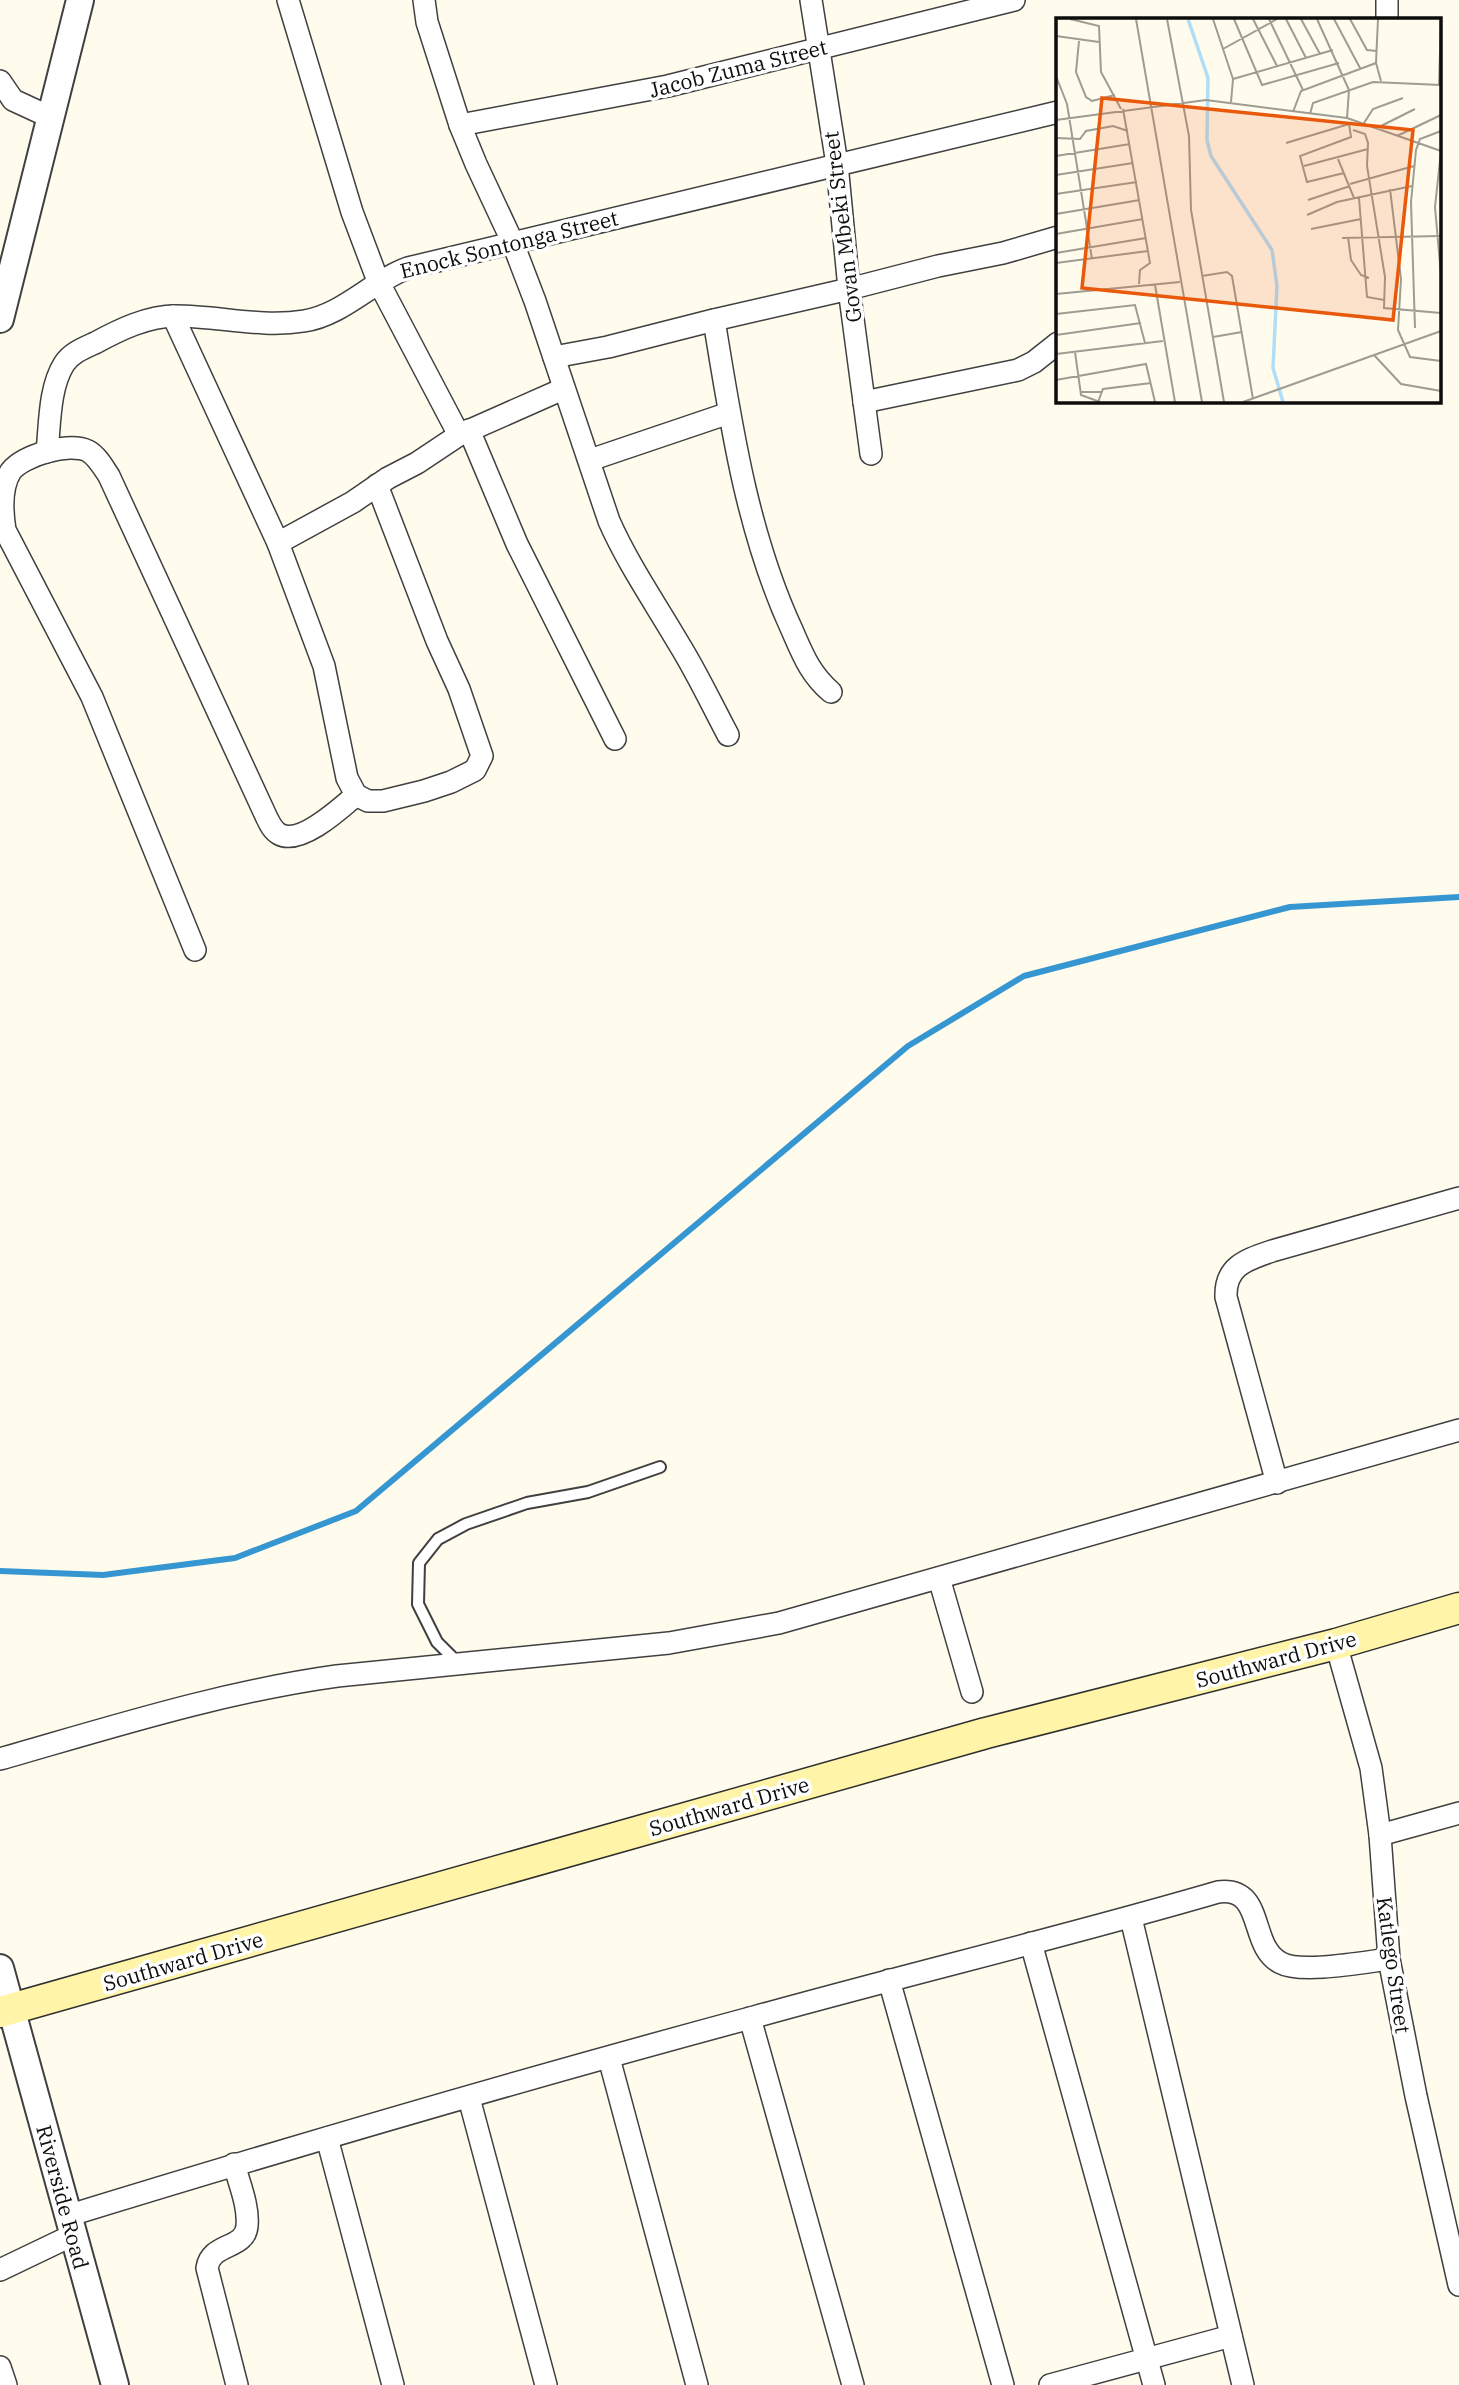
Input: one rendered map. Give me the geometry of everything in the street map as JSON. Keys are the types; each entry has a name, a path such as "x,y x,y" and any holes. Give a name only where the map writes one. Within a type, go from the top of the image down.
{"main road":[{"name":"Southward Drive","path":"6,2011 986,1733 1336,1644 1459,1608"}],"street":[{"path":"0,319 6,272 52,118 80,0"},
{"path":"288,0 352,212 378,281 464,433 615,739"},
{"path":"424,0 427,22 460,125 512,242 619,545 680,645 728,735"},
{"name":"Govan Mbeki Street","path":"811,0 836,164 871,454"},
{"name":"Jacob Zuma Street","path":"460,125 668,86 1014,0"},
{"path":"1387,0 1387,18"},
{"path":"0,81 13,100 52,118"},
{"name":"Enock Sontonga Street","path":"47,453 56,383 65,361 117,331 173,316 272,324 307,320 351,301 378,281 408,268 1056,112"},
{"path":"554,356 608,347 938,266 1003,253 1056,238"},
{"path":"173,316 278,542 324,666 347,778 356,795 368,801 383,801 425,792 451,782 475,770 482,756 459,689 436,641 377,485"},
{"path":"713,320 729,413 754,523 778,599 809,667 817,680 831,692"},
{"path":"864,402 1018,370 1034,362 1056,345"},
{"path":"278,542 340,509 464,433 563,389"},
{"path":"590,460 729,413"},
{"path":"195,950 92,697 5,530 2,502 11,472 22,462 47,453 82,449 90,452 109,476 271,827 278,834 298,834 323,822 356,795"},
{"path":"1277,1483 1226,1297 1226,1282 1231,1272 1252,1258 1272,1251 1459,1198"},
{"path":"0,1759 171,1710 284,1683 669,1643 779,1623 1459,1430"},
{"path":"939,1578 972,1692"},
{"name":"Katlego Street","path":"1336,1644 1371,1768 1380,1835 1390,1959 1416,2096 1459,2285"},
{"path":"1380,1835 1459,1813"},
{"path":"0,2270 70,2225 234,2164 750,2018 1131,1918 1218,1892 1230,1891 1241,1895 1247,1902 1269,1953 1279,1963 1305,1968 1390,1959"},
{"path":"1131,1918 1243,2385"},
{"path":"1031,1943 1154,2385"},
{"name":"Riverside Road","path":"0,1968 6,2011 115,2385"},
{"path":"889,1980 1003,2385"},
{"path":"750,2018 853,2385"},
{"path":"609,2058 697,2385"},
{"path":"469,2098 546,2385"},
{"path":"327,2138 393,2385"},
{"path":"234,2164 247,2217 245,2235 214,2253 207,2268 237,2385"},
{"path":"1050,2385 1231,2336"},
{"path":"0,2367 6,2385"}],"lane":[{"path":"460,1665 437,1642 418,1604 419,1563 438,1539 466,1524 527,1503 588,1492 660,1467"}],"waterway":[{"path":"0,1571 103,1575 235,1558 356,1511 908,1046 1024,976 1290,907 1459,897"}]}
